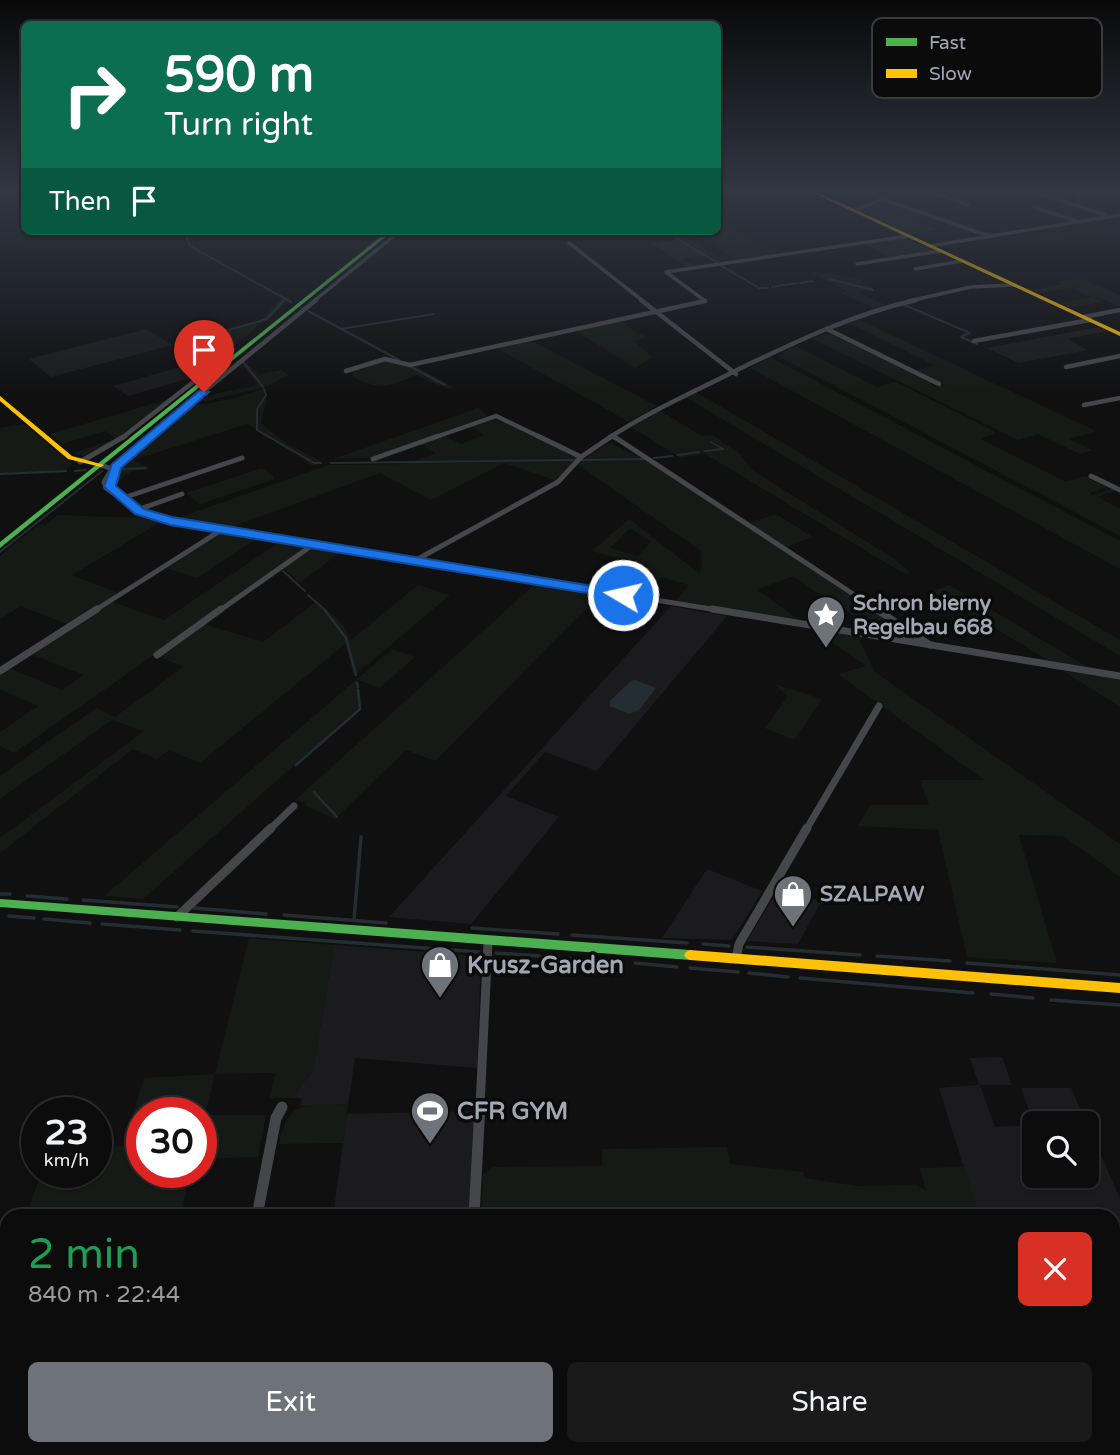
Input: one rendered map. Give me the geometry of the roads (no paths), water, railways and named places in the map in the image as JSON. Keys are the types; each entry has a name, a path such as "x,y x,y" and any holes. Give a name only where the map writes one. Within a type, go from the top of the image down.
{"street":[{"path":"108,466 356,260"},
{"path":"0,546 108,466 364,260"},
{"path":"591,260 736,374"},
{"path":"346,371 385,359 410,365 705,301 666,275 669,271 745,260"},
{"path":"856,264 883,260"},
{"path":"915,269 962,261 1120,334"},
{"path":"415,561 558,481 581,457 658,408 736,374 827,329 879,308 958,290 1013,285"},
{"path":"974,341 1120,310"},
{"path":"827,329 939,384"},
{"path":"1011,335 1023,340"},
{"path":"1066,367 1120,356"},
{"path":"82,461 120,440 205,372"},
{"path":"0,398 67,454 82,461 108,466"},
{"path":"1084,405 1120,398"},
{"path":"373,459 496,416 581,457"},
{"path":"612,436 910,629 930,646"},
{"path":"118,496 242,458"},
{"path":"108,466 109,483 118,496 137,510 161,519 1120,676"},
{"path":"1091,476 1120,490"},
{"path":"137,510 183,494"},
{"path":"0,671 224,529"},
{"path":"157,655 314,544"},
{"path":"736,958 738,944 879,706"},
{"path":"177,917 294,806"},
{"path":"0,903 1120,988"},
{"path":"474,1209 488,942"},
{"path":"258,1209 276,1118 282,1107"}],"waterway":[{"path":"215,260 291,302"},
{"path":"712,260 716,262"},
{"path":"720,265 759,288 768,288"},
{"path":"829,279 873,290"},
{"path":"800,283 812,281"},
{"path":"772,287 797,283"},
{"path":"234,345 229,330 267,319 285,299"},
{"path":"902,304 970,333 961,337 977,344"},
{"path":"308,311 341,329"},
{"path":"341,329 434,314"},
{"path":"341,329 399,360"},
{"path":"224,361 235,349"},
{"path":"244,363 263,387"},
{"path":"411,367 445,385"},
{"path":"264,389 266,395 257,409 257,430 314,463 321,463"},
{"path":"705,451 723,449 711,442"},
{"path":"678,455 699,452"},
{"path":"654,458 672,456"},
{"path":"581,460 643,459"},
{"path":"331,463 573,460"},
{"path":"123,469 146,468"},
{"path":"75,471 86,470"},
{"path":"0,474 66,471"},
{"path":"0,552 102,471"},
{"path":"283,571 305,591"},
{"path":"308,595 325,610"},
{"path":"325,610 346,638 356,675"},
{"path":"357,683 358,687"},
{"path":"296,765 360,709 358,690"},
{"path":"314,792 337,817"},
{"path":"354,920 361,837"},
{"path":"0,894 10,894"},
{"path":"27,896 67,899"},
{"path":"83,900 177,907"},
{"path":"194,908 266,914"},
{"path":"284,915 386,923"},
{"path":"9,916 34,918"},
{"path":"44,919 90,923"},
{"path":"102,924 180,930"},
{"path":"472,928 558,934"},
{"path":"193,931 479,952"},
{"path":"572,935 687,943"},
{"path":"703,944 729,946"},
{"path":"747,947 860,955"},
{"path":"496,953 540,956"},
{"path":"877,956 950,961"},
{"path":"550,957 624,963"},
{"path":"635,963 677,967"},
{"path":"967,963 1120,975"},
{"path":"690,968 738,972"},
{"path":"749,973 788,977"},
{"path":"800,978 973,993"},
{"path":"991,994 1033,998"},
{"path":"1051,1000 1120,1005"}],"place":[{"name":"Schron bierny Regelbau 668","path":"826,649"},
{"name":"SZALPAW","path":"793,928"},
{"name":"Krusz-Garden","path":"440,999"},
{"name":"CFR GYM","path":"430,1145"}]}
